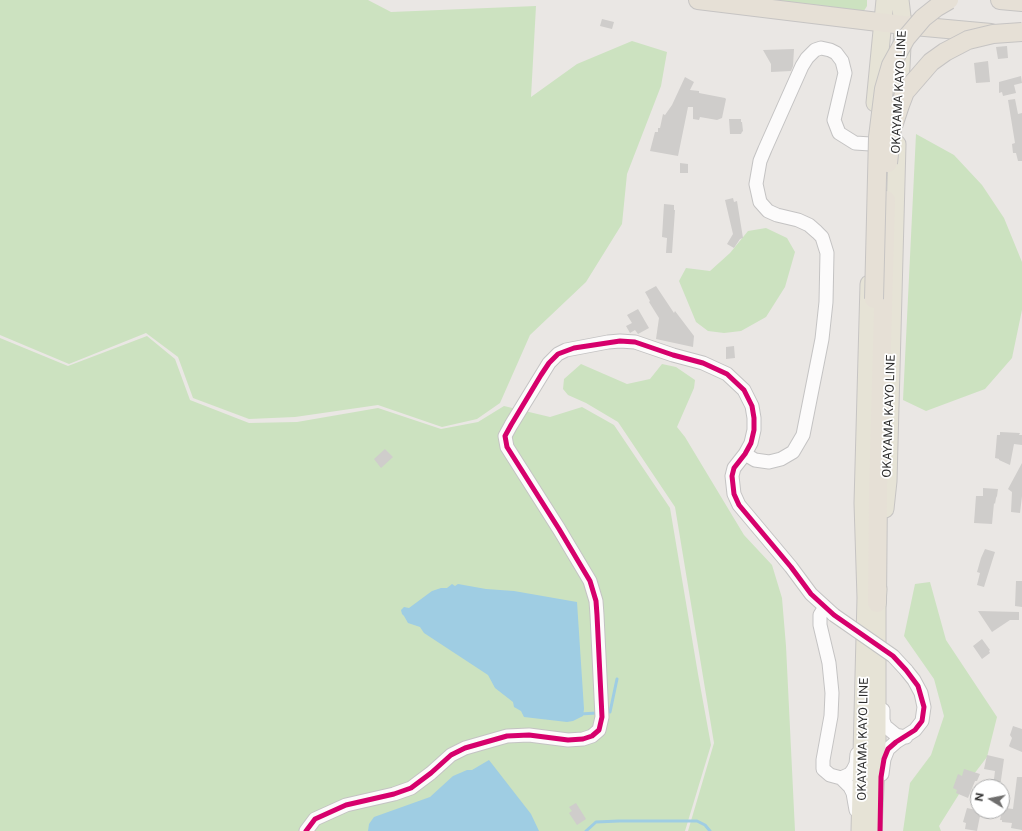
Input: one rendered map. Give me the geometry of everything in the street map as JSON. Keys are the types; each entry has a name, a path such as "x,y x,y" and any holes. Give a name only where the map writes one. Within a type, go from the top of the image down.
{"highway":[{"path":"698,0 903,25 1022,36"},
{"path":"871,600 870,498 878,137 884,89 891,65 906,38 923,18 937,6 949,0"},
{"path":"1000,0 1022,2"},
{"path":"871,600 878,491 886,179 892,129 905,92 915,80 945,52 968,40 993,34 1022,32"}],"main road":[{"name":"OKAYAMA KAYO LINE","path":"873,831 877,743 877,651 863,503 873,144 885,0"},
{"name":"OKAYAMA KAYO LINE","path":"860,831 865,664 871,600 888,481 897,145 903,25 900,0"}],"street":[{"path":"745,454 755,460 769,462 781,460 793,452 803,435 822,339 826,302 827,253 822,237 809,225 768,211 760,202 756,184 760,161 765,149 802,66 815,50 821,48 830,50 836,53 842,60 845,73 834,120 838,133 855,143 897,145"},
{"path":"306,831 315,819 346,805 394,794 411,788 451,755 465,748 507,736 529,735 568,740 583,739 592,736 599,730 602,718 598,615 596,601 590,582 560,529 506,447 505,436 549,363 558,354 566,350 592,344 620,341 635,342 673,355 703,363 727,374 744,390 752,406 754,430 745,454 734,468 732,476 734,494 739,506 792,567 811,594 829,611 892,656 906,670 918,686 924,707 922,721 918,727 906,737 896,742 888,749 884,759 881,777 880,831"},
{"path":"829,611 820,615 820,626 829,663 832,693 823,764 824,769 830,775 841,778 850,787 853,793 856,804 855,831"},
{"path":"877,651 884,671 883,720 885,726 896,735 906,737"},
{"path":"841,778 850,774 856,764 858,750 859,693 861,673 865,664"}],"green space":[{"path":"0,0 368,0 391,12 536,6 531,97 577,64 632,41 667,52 661,86 627,174 622,224 586,282 530,335 500,403 477,419 442,427 378,405 295,417 249,419 193,398 178,357 146,333 69,364 0,335"},
{"path":"736,0 867,0 867,6 862,14"},
{"path":"916,134 954,155 982,185 1004,218 1022,262 1022,310 1012,358 985,389 926,411 903,400"},
{"path":"766,228 787,238 795,252 785,287 766,317 741,331 724,333 708,331 696,322 679,281 686,268 710,271 730,253 748,231"},
{"path":"147,336 175,359 190,400 249,423 297,422 378,408 441,429 478,422 504,406 550,417 582,407 614,425 670,508 711,745 685,831 0,831 0,338 68,366"},
{"path":"581,364 627,384 650,379 662,364 676,367 695,380 694,388 677,427 685,437 744,535 772,565 782,598 786,646 795,831 688,831 714,743 675,507 618,422 586,403 568,395 563,389 564,379"},
{"path":"930,582 946,640 997,717 987,757 961,791 939,826 941,831 903,831 910,783 931,755 944,716 934,679 904,636 915,584"}],"water":[{"path":"452,584 455,586 458,584 486,589 514,591 577,602 584,709 583,716 567,722 524,717 521,711 514,707 513,702 495,688 488,675 424,633 420,627 408,623 401,610 404,607 409,608 432,591 447,588"},
{"path":"489,760 531,814 539,831 368,831 369,824 374,817 430,797 453,776 467,770 472,770"}],"building":[{"path":"602,19 614,22 612,29 600,26"},
{"path":"1007,46 1008,58 998,59 996,47"},
{"path":"794,49 793,66 791,71 771,72 771,64 763,50"},
{"path":"988,61 990,82 976,83 974,63"},
{"path":"1021,76 1022,83 1014,85 1016,93 1003,96 1002,92 999,93 999,82"},
{"path":"685,77 694,82 690,90 699,91 699,93 726,99 722,118 717,120 700,117 699,120 693,119 693,107 688,107 678,156 650,151 655,132 658,132 658,128 660,128 663,114 665,115 672,105"},
{"path":"1015,99 1018,114 1022,113 1022,161 1018,161 1016,153 1013,153 1012,144 1015,143 1008,100"},
{"path":"729,119 741,119 743,131 741,134 730,134"},
{"path":"680,163 688,164 688,173 680,173"},
{"path":"733,198 734,202 737,201 743,238 740,239 734,248 727,244 733,234 725,200"},
{"path":"664,204 674,205 675,210 672,253 666,253 667,238 662,237"},
{"path":"656,286 674,313 675,311 694,336 693,347 656,339 659,318 649,302 650,301 645,292"},
{"path":"638,309 649,328 638,334 635,330 630,333 626,326 632,323 627,315"},
{"path":"734,346 735,358 726,359 726,347"},
{"path":"1000,432 1020,433 1019,435 1022,435 1022,445 1014,444 1010,465 995,458 997,435 1000,435"},
{"path":"385,449 393,457 381,468 374,459"},
{"path":"1022,463 1022,496 1020,513 1011,512 1012,492 1008,489"},
{"path":"983,488 998,489 995,504 994,503 992,524 974,523 976,496 983,496"},
{"path":"985,549 995,552 984,587 977,585 980,573 977,572"},
{"path":"1016,581 1022,581 1022,607 1015,606"},
{"path":"978,611 1019,612 1019,620 1010,620 992,632"},
{"path":"982,639 990,650 990,653 982,659 973,646"},
{"path":"1013,726 1022,729 1022,752 1009,746 1012,738 1010,735"},
{"path":"987,755 1004,759 1001,779 994,779 995,771 984,769"},
{"path":"964,769 980,774 978,779 970,779 970,793 968,798 956,793 957,790 953,788 958,774 962,776"},
{"path":"1017,777 1022,777 1022,830 1011,828 1012,823 1002,822 1002,820 1000,820 1010,819 1010,809 1013,809"},
{"path":"576,803 586,819 577,825 569,813 572,811 569,807"},
{"path":"967,808 970,809 970,819 979,819 977,831 965,829 966,823 963,822"}],"waterway":[{"path":"608,712 610,712 617,679"},
{"path":"580,714 597,713"},
{"path":"586,831 596,822 619,821 697,821 705,825 710,831"}],"cycle path":[{"path":"306,831 315,819 346,805 394,794 411,788 451,755 465,748 507,736 529,735 568,740 583,739 592,736 599,730 602,717 597,615 596,601 590,581 507,447 505,436 541,375 549,363 558,354 574,348 620,341 635,342 673,355 703,363 727,374 744,390 752,406 754,430 751,443 745,454 734,468 732,476 734,494 739,505 791,567 811,594 834,615 893,656 918,686 924,707 922,721 915,730 888,749 884,759 881,777 880,831"}]}
